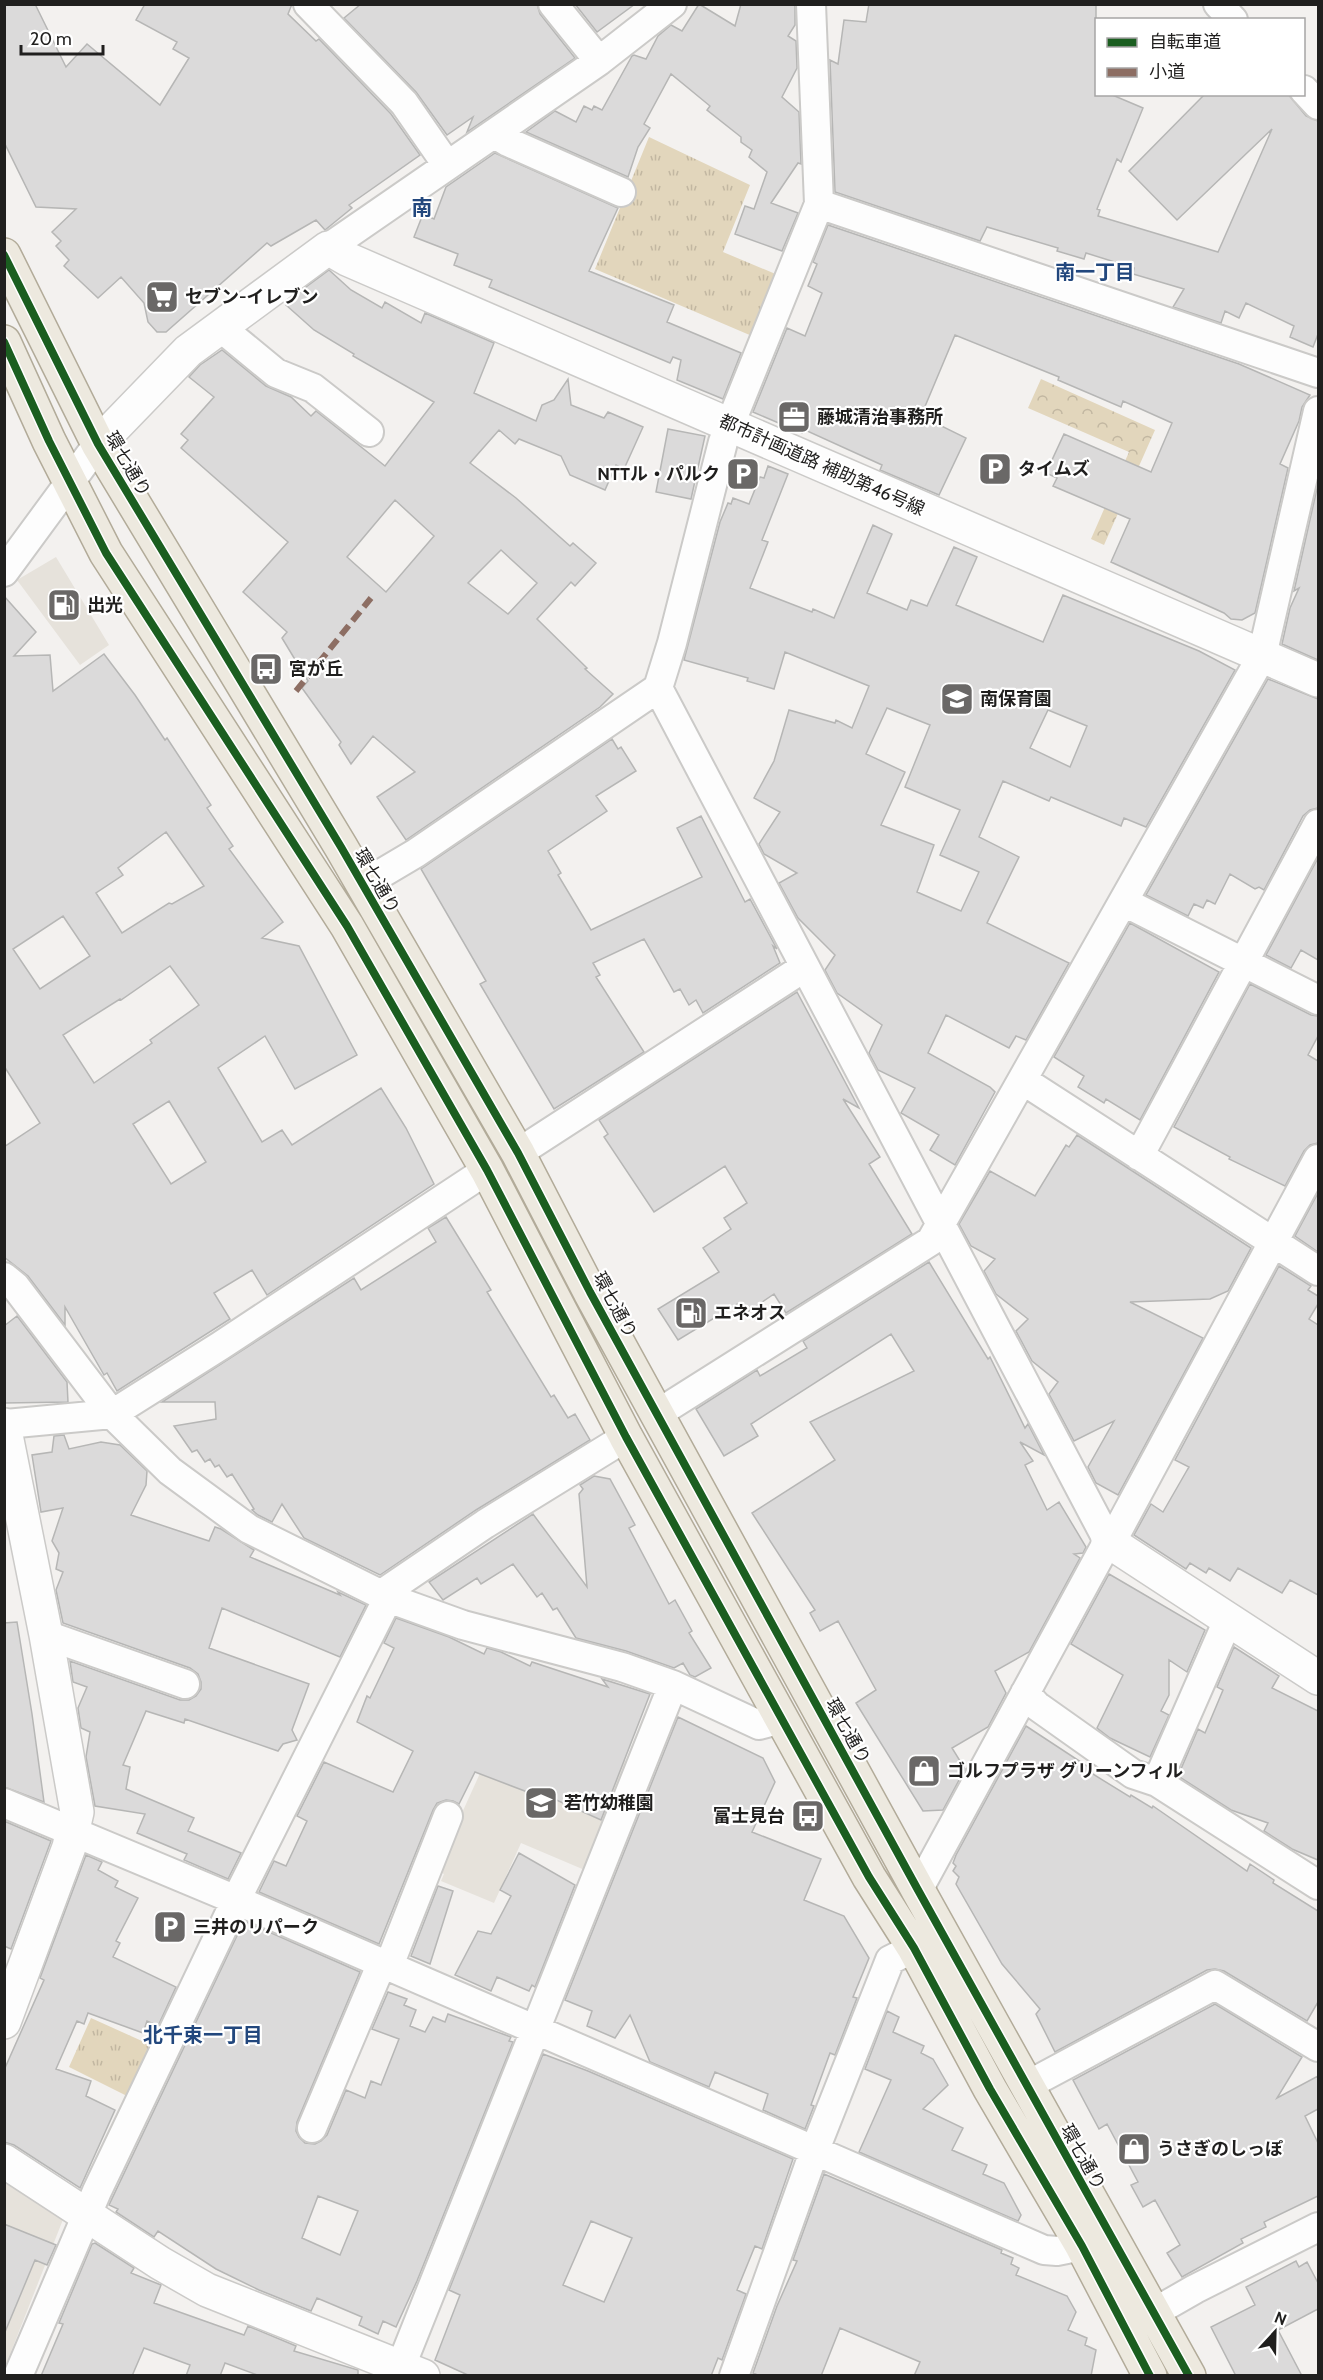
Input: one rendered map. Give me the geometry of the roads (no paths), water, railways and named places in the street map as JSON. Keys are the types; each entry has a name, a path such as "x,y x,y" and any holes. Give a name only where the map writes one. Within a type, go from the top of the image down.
{"main road":[{"name":"環七通り","path":"4,255 98,444 362,885 518,1153 657,1414 918,1890 1189,2376"},
{"path":"4,342 106,553 346,926 487,1170 626,1437 869,1877 914,1948 990,2088 1082,2246 1147,2374"},
{"path":"130,593 171,566"}],"street":[{"path":"308,4 404,103 447,165"},
{"path":"553,4 599,61"},
{"path":"4,572 98,444 188,351 328,248 599,61 672,4"},
{"path":"362,885 416,853 658,688 672,643 723,442 732,426 819,204 811,4"},
{"path":"1218,4 1231,18"},
{"path":"1305,91 1318,105"},
{"path":"495,134 508,142 621,192"},
{"path":"819,204 1318,373"},
{"name":"都市計画道路 補助第46号線","path":"328,248 347,259 1318,680"},
{"path":"220,327 276,373 313,388 369,432"},
{"path":"657,1414 931,1241 1024,1081 1263,656 1316,427"},
{"path":"658,688 1108,1542 1318,1678"},
{"path":"1139,1156 1318,824"},
{"path":"1124,902 1318,1000"},
{"path":"518,1153 805,967"},
{"path":"1024,1081 1318,1271"},
{"path":"918,1890 1108,1542 1119,1528 1318,1159"},
{"path":"4,2022 74,1832 77,1812 46,1635 5,1424 112,1414 220,1346 487,1170"},
{"path":"4,1276 15,1286 112,1414 170,1471 249,1529 388,1598 463,1625 622,1667 673,1685 759,1725 782,1719"},
{"path":"18,2376 86,2214 236,1900 388,1598 389,1589 485,1524 626,1437"},
{"path":"1157,1782 1228,1620"},
{"path":"46,1635 185,1684"},
{"path":"4,2161 160,2263 207,2290 407,2373 534,2030 673,1685"},
{"path":"1025,1693 1037,1706 1133,1774 1157,1782 1318,1885"},
{"path":"4,1803 236,1900 1044,2250 1057,2251 1082,2246"},
{"path":"312,2128 385,1966 448,1816"},
{"path":"740,2374 814,2152 890,1960 914,1948"},
{"path":"1026,2086 1215,1985 1318,2047"},
{"path":"1154,2313 1195,2289 1318,2227"}],"place":[{"name":"セブン-イレブン","path":"162,297"},
{"name":"藤城清治事務所","path":"794,417"},
{"name":"タイムズ","path":"995,469"},
{"name":"NTTル・パルク","path":"743,474"},
{"name":"出光","path":"64,605"},
{"name":"宮が丘","path":"266,669"},
{"name":"南保育園","path":"957,699"},
{"name":"エネオス","path":"691,1313"},
{"name":"ゴルフプラザ グリーンフィル","path":"924,1771"},
{"name":"若竹幼稚園","path":"541,1803"},
{"name":"富士見台","path":"808,1816"},
{"name":"三井のリパーク","path":"170,1927"},
{"name":"うさぎのしっぽ","path":"1134,2149"}],"district":[{"name":"南","path":"422,207"},
{"name":"南一丁目","path":"1095,272"},
{"name":"北千束一丁目","path":"203,2035"}]}
